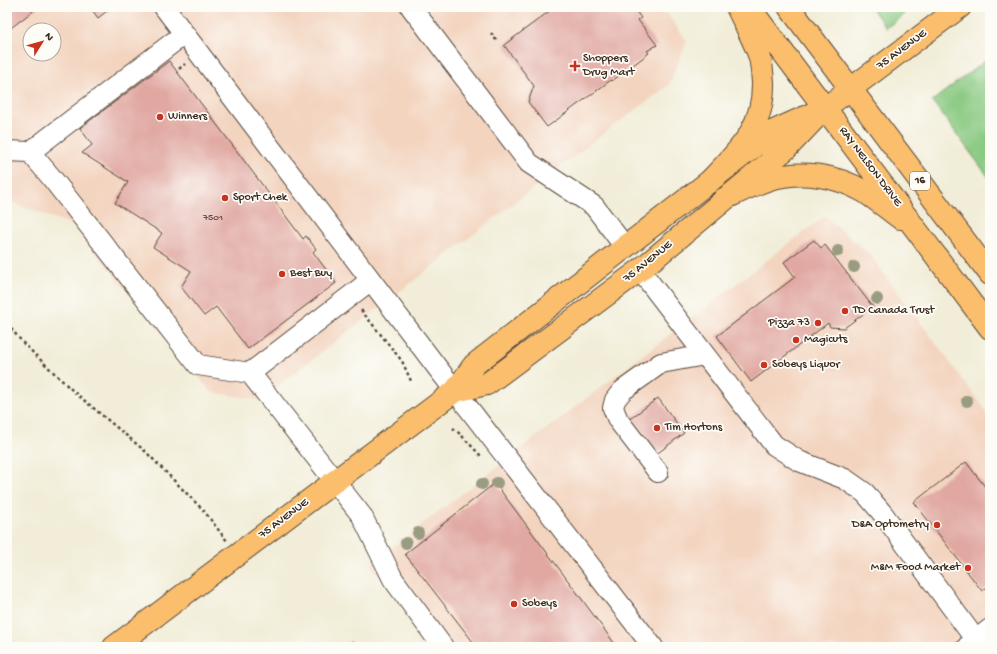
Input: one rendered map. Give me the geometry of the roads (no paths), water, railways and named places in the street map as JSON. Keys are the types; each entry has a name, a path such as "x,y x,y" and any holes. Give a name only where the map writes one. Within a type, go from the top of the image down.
{"main road":[{"path":"709,182 741,147 751,132 758,117 763,98 759,53 737,7"},
{"name":"RAY NELSON DRIVE","path":"749,7 990,328"},
{"name":"16","path":"789,7 990,274"},
{"name":"75 AVENUE","path":"455,391 487,384 640,270 786,148 825,108 960,7"},
{"name":"75 AVENUE","path":"114,647 455,391 479,360 774,131 825,108"},
{"path":"724,199 768,180 790,175 824,176 864,192 919,232"}],"lane":[{"path":"164,7 455,391 653,647"},
{"path":"411,7 529,163 594,206 625,247"},
{"path":"7,151 30,152 184,34"},
{"path":"30,152 198,365 250,373 362,516 393,579 443,647"},
{"path":"640,270 774,445 799,461 845,479 870,498 978,641"},
{"path":"250,373 371,280"},
{"path":"658,472 618,420 613,408 615,400 622,391 661,363 705,355"}],"place":[{"name":"Shoppers Drug Mart","path":"575,66"},
{"name":"Winners","path":"160,117"},
{"name":"Sport Chek","path":"225,198"},
{"name":"Best Buy","path":"282,274"},
{"name":"TD Canada Trust","path":"845,311"},
{"name":"Pizza 73","path":"818,323"},
{"name":"Magicuts","path":"796,340"},
{"name":"Sobeys Liquor","path":"764,365"},
{"name":"Tim Hortons","path":"657,428"},
{"name":"D&A Optometry","path":"937,525"},
{"name":"M&M Food Market","path":"968,568"},
{"name":"Sobeys","path":"514,604"}]}
